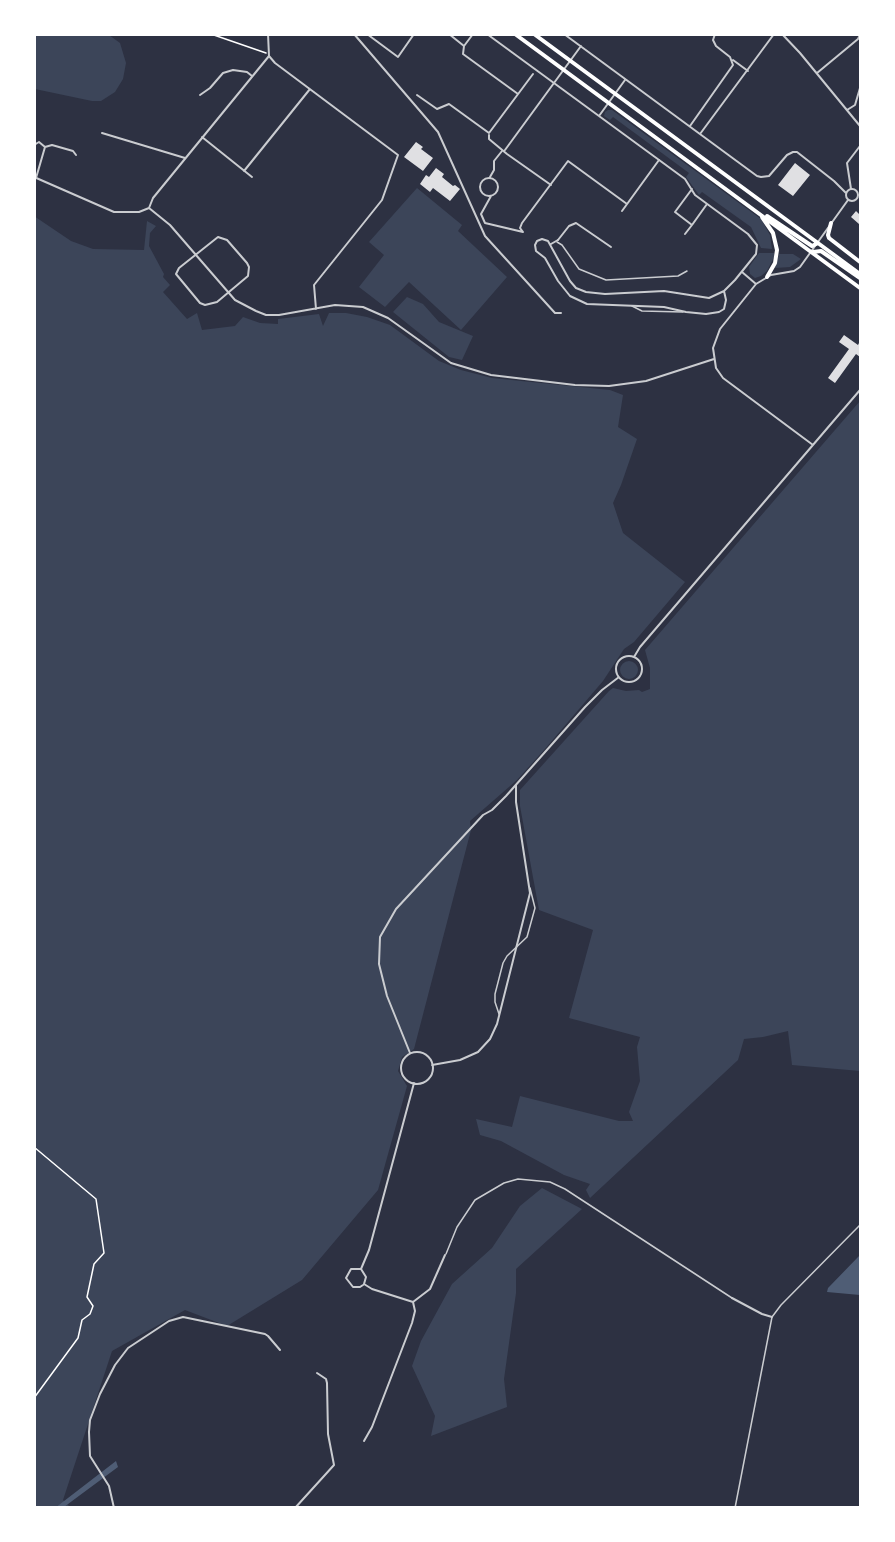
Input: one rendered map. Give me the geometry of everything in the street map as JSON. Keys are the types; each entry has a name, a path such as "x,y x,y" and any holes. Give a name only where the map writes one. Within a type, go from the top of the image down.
{"main road":[{"path":"515,34 861,288"},
{"path":"534,34 861,276"},
{"path":"758,211 812,246 818,243"},
{"path":"758,211 773,233 777,250 775,262 767,277"},
{"path":"831,224 829,238 861,262"},
{"path":"812,252 821,251 861,276"}],"street":[{"path":"268,34 269,56 275,63 396,152 398,159 382,200 314,285 316,309"},
{"path":"354,34 438,132 485,236 555,313 561,313"},
{"path":"367,34 398,57 414,34"},
{"path":"449,34 464,46"},
{"path":"473,34 464,46 463,54 518,94"},
{"path":"487,34 685,179 695,195 748,234 755,242 756,254 742,272 724,291 709,298 664,291 605,294 586,292 576,288 550,244 540,239 535,243 536,251 545,258 570,296 587,304 671,308 706,314 722,310 726,304 724,291"},
{"path":"564,34 761,177 773,173 790,153 797,152 834,181 846,193 848,200"},
{"path":"715,34 713,40 716,46 748,71"},
{"path":"700,134 774,34"},
{"path":"782,34 800,52 861,126"},
{"path":"817,73 861,35"},
{"path":"858,39 861,43"},
{"path":"490,196 482,193 480,184 490,177 494,170 494,160 504,150 580,46"},
{"path":"45,147 35,177 114,212 139,212 149,208 153,198 269,56"},
{"path":"690,126 731,69 733,60"},
{"path":"200,95 210,88 223,73 233,70 247,72 252,76"},
{"path":"533,74 489,134 489,139 551,185"},
{"path":"599,116 626,79"},
{"path":"847,110 855,105 861,88"},
{"path":"244,171 311,89"},
{"path":"417,95 437,109 448,104 489,134"},
{"path":"102,133 185,158"},
{"path":"202,137 252,177"},
{"path":"35,143 43,144 45,147"},
{"path":"45,147 52,145 73,151 76,155"},
{"path":"851,189 847,163 850,156 861,146"},
{"path":"622,211 659,160"},
{"path":"490,177 495,179 499,187 498,191 490,196 481,214 485,223 523,232 520,228 522,223 568,161 627,204"},
{"path":"692,189 675,212 692,225"},
{"path":"846,193 851,189"},
{"path":"848,200 855,200 859,195 851,189"},
{"path":"813,445 723,378 714,359 713,348 717,334 756,284 767,277 794,271 800,267 848,200"},
{"path":"685,234 707,204"},
{"path":"149,208 170,225 228,293 244,306 266,315 279,315 335,305 363,307 388,318 451,363 491,375 575,385 618,385 646,381 714,359"},
{"path":"550,244 557,241 569,226 576,223 611,247"},
{"path":"218,237 227,240 249,267 248,276 228,293 214,304 205,305 177,277 177,270 218,237"},
{"path":"742,272 756,284"},
{"path":"634,657 640,646 861,390"},
{"path":"626,657 634,657 641,666 638,677 631,681 622,680 616,669 619,661 626,657"},
{"path":"410,1053 387,996 379,964 381,937 396,909 483,815 492,810 516,785 585,707 619,677"},
{"path":"432,1065 460,1060 478,1052 490,1040 499,1015 529,902 530,886 516,802 516,785"},
{"path":"410,1053 426,1054 432,1065 431,1075 420,1083 409,1081 402,1072 403,1061 410,1053"},
{"path":"361,1269 369,1250 414,1083"},
{"path":"413,1302 430,1289 446,1255"},
{"path":"351,1269 361,1269 366,1277 364,1284 360,1287 353,1287 346,1278 351,1269"},
{"path":"364,1284 372,1289 413,1302"},
{"path":"732,1298 772,1317"},
{"path":"364,1442 372,1427 412,1323 415,1311 413,1302"},
{"path":"114,1508 109,1486 90,1456 90,1420 115,1365 128,1348 169,1321 183,1317 265,1334 280,1350"},
{"path":"295,1508 334,1465 328,1434 327,1383 326,1378 317,1373"}],"lane":[{"path":"533,74 536,70"},
{"path":"557,241 579,269 606,280 678,276 687,271"},
{"path":"499,1015 495,1002 496,988 503,963 528,934 535,908 530,886"},
{"path":"446,1255 465,1212 475,1200 504,1183 518,1179 550,1182 565,1189 732,1298"},
{"path":"735,1508 772,1317 781,1305 861,1225"}],"path":[{"path":"211,34 269,56"},
{"path":"34,1147 96,1199 104,1253 94,1264 87,1297 93,1306 90,1314 82,1320 78,1338 34,1398"}],"shaded area":[{"path":"35,35 109,35 120,43 126,63 123,79 115,92 101,101 92,101 35,89"},
{"path":"608,110 612,110 761,219 770,235 772,249 761,248 751,227 702,192 699,195 686,177 689,173 613,117 610,120 604,116"},
{"path":"417,188 462,225 458,231 507,277 461,330 409,282 385,307 359,287 384,255 369,242"},
{"path":"34,216 71,241 93,249 144,250 147,221 156,226 150,233 149,246 164,274 163,277 170,285 163,292 187,319 197,313 202,330 235,326 243,317 260,323 278,324 278,319 319,314 323,326 329,313 346,313 390,325 439,361 461,370 492,378 610,390 623,395 618,427 637,439 613,503 623,533 685,582 634,642 624,649 603,681 544,750 517,780 470,821 471,830 414,1049 402,1057 398,1071 407,1086 378,1190 302,1280 227,1326 185,1310 112,1351 63,1500 71,1508 34,1507"},
{"path":"759,253 774,253 774,257 767,271 755,278 750,274 749,267"},
{"path":"779,254 793,254 801,259 790,267 775,268"},
{"path":"407,297 423,304 439,322 473,336 462,360 449,357 393,312"},
{"path":"860,401 860,1071 792,1065 788,1031 744,1039 738,1060 590,1198 586,1190 590,1184 564,1175 501,1141 480,1135 476,1119 512,1127 520,1096 619,1121 633,1121 629,1112 640,1081 637,1047 640,1037 569,1018 593,930 539,910 520,806 520,790 609,691 613,688 642,692 650,689 650,668 645,650"},
{"path":"629,661 635,664 638,670 635,676 629,679 623,676 620,670 623,664"},
{"path":"542,1188 582,1209 516,1269 516,1293 504,1379 507,1407 431,1436 435,1416 412,1366 421,1341 452,1284 492,1248 520,1206"},
{"path":"860,1255 860,1295 827,1292 828,1288"},
{"path":"116,1461 118,1467 64,1507 55,1508"}],"building":[{"path":"416,142 433,158 423,171 404,157"},
{"path":"795,163 810,175 793,196 778,185"},
{"path":"436,168 444,174 442,177 460,189 450,201 433,188 430,192 420,184 426,175 429,177"},
{"path":"856,211 860,215 859,224 851,217"},
{"path":"844,335 858,345 860,341 860,357 856,354 835,383 828,378 849,349 839,342"}]}
